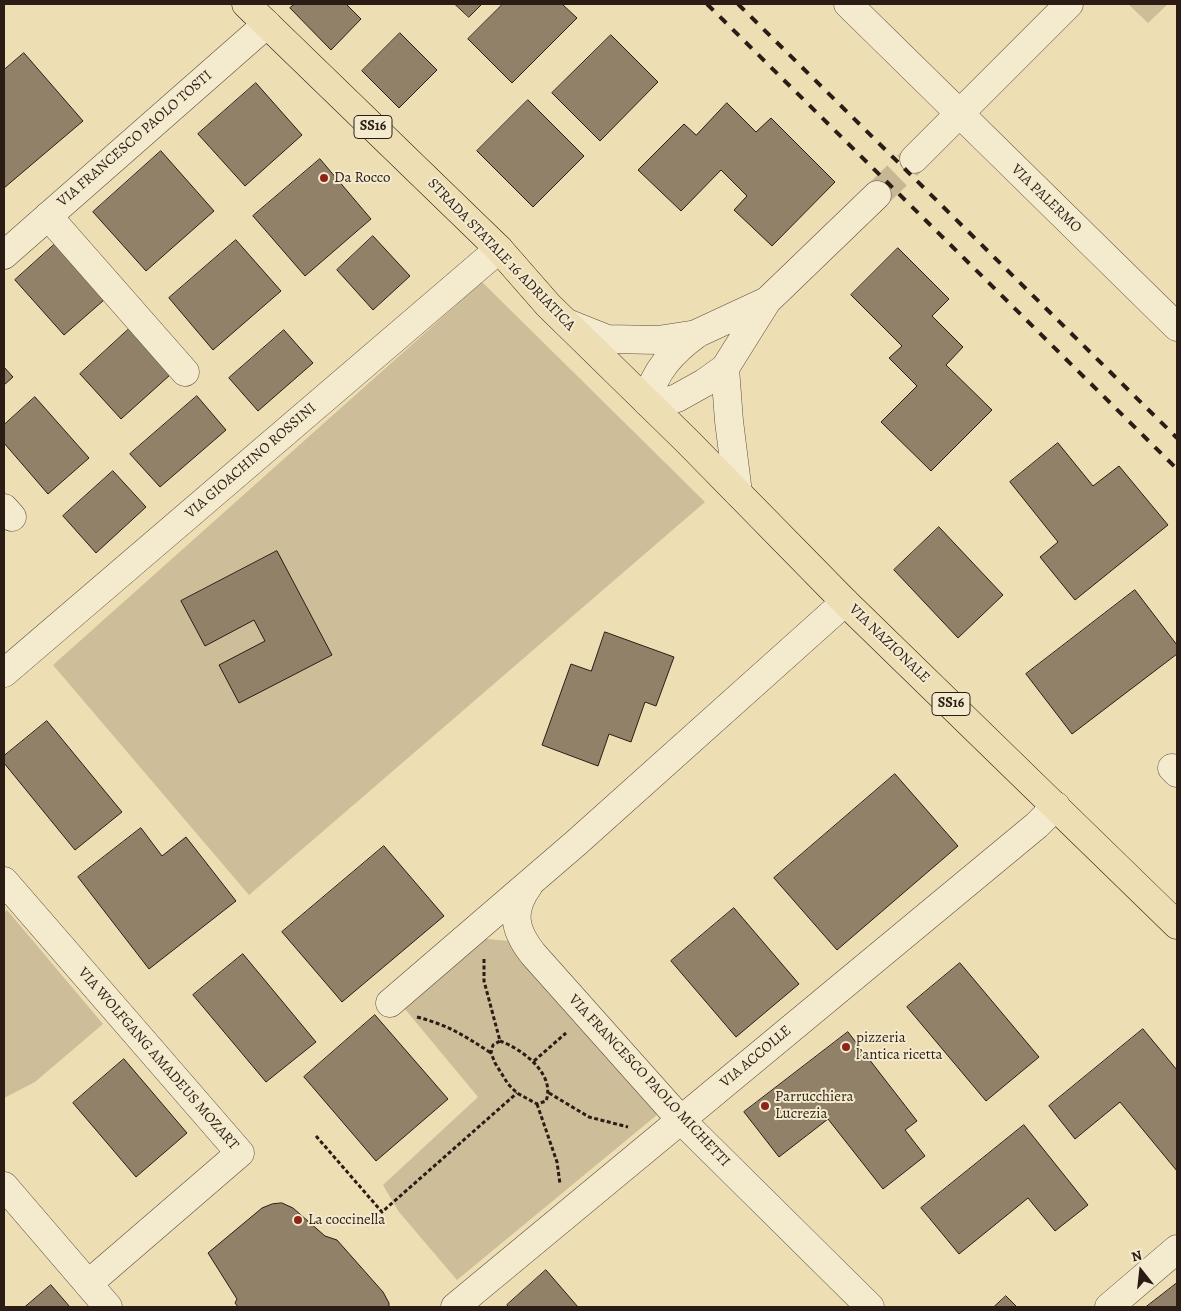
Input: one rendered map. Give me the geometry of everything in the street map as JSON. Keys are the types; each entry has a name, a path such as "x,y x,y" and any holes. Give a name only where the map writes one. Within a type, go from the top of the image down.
{"main road":[{"name":"STRADA STATALE 16 ADRIATICA","path":"246,4 499,249 548,305 647,402"},
{"name":"VIA NAZIONALE","path":"647,402 845,602 1177,925"}],"street":[{"name":"VIA PALERMO","path":"848,4 1177,327"},
{"path":"914,159 1069,4"},
{"name":"VIA FRANCESCO PAOLO TOSTI","path":"4,255 267,24"},
{"path":"768,301 698,334 678,350 661,369 650,386 647,402 668,401 677,398 704,383 725,368 768,301 876,195"},
{"path":"48,216 185,372"},
{"name":"VIA GIOACHINO ROSSINI","path":"4,673 499,249"},
{"path":"567,323 607,339 658,340 698,334"},
{"path":"725,368 729,421 738,492"},
{"path":"399,1009 535,879 845,602"},
{"name":"VIA ACCOLLE","path":"455,1307 1037,825 1056,806"},
{"name":"VIA FRANCESCO PAOLO MICHETTI","path":"535,879 524,892 517,910 518,929 525,942 680,1120 870,1307"},
{"name":"VIA WOLFGANG AMADEUS MOZART","path":"4,881 240,1153 88,1284"},
{"path":"4,1186 108,1307"},
{"path":"1109,1307 1177,1249"}],"path":[{"path":"484,955 484,980 500,1041"},
{"path":"399,1009 459,1032 491,1054 508,1084 517,1093 537,1104 557,1162 561,1190"},
{"path":"534,1061 566,1034"},
{"path":"491,1054 493,1045 500,1041"},
{"path":"500,1041 510,1045 534,1061 546,1080 549,1093 546,1101 537,1104"},
{"path":"316,1136 382,1212 517,1093"},
{"path":"549,1093 590,1117 632,1128"}],"shaded area":[{"path":"1128,4 1168,4 1148,23"},
{"path":"482,282 705,502 249,895 53,665"},
{"path":"7,910 103,1024 35,1082 4,1098 4,913"},
{"path":"478,938 508,941 658,1114 457,1280 399,1212 383,1185 478,1097 400,1003"}],"building":[{"path":"295,4 346,4 361,19 331,50 290,8"},
{"path":"455,4 482,4 469,17"},
{"path":"503,4 562,4 577,18 512,83 468,39"},
{"path":"400,33 437,70 399,108 362,71"},
{"path":"611,35 658,82 600,141 552,93"},
{"path":"24,53 83,121 4,188 4,70"},
{"path":"256,83 302,135 245,186 198,134"},
{"path":"528,100 584,156 533,207 477,151"},
{"path":"727,103 756,132 771,118 835,182 772,246 734,210 747,196 721,170 681,211 638,170 684,124 696,135"},
{"path":"161,151 214,211 146,271 93,212"},
{"path":"320,159 371,219 305,276 253,216"},
{"path":"373,236 410,276 373,310 337,270"},
{"path":"236,240 281,291 213,350 169,298"},
{"path":"55,244 104,300 64,335 15,280"},
{"path":"898,248 949,299 932,316 963,347 946,365 992,410 931,471 881,422 917,386 889,358 902,346 851,295"},
{"path":"129,329 170,375 121,419 80,374"},
{"path":"284,330 313,363 258,411 229,378"},
{"path":"4,367 13,377 4,385"},
{"path":"197,396 226,430 160,487 130,454"},
{"path":"35,397 89,458 48,494 4,443 4,425"},
{"path":"1058,443 1093,486 1119,466 1168,525 1075,600 1040,557 1058,542 1010,482"},
{"path":"113,471 146,507 96,553 63,516"},
{"path":"939,527 1003,595 958,638 894,570"},
{"path":"277,551 332,655 239,703 219,665 265,641 254,620 205,646 181,601"},
{"path":"1135,590 1177,645 1177,654 1072,734 1026,674"},
{"path":"605,632 674,657 656,706 645,702 631,742 609,734 598,766 542,745 571,664 591,671"},
{"path":"47,721 122,812 75,850 4,763 4,756"},
{"path":"895,774 958,846 837,950 774,878"},
{"path":"141,828 162,856 186,837 236,901 149,969 78,877"},
{"path":"384,846 444,916 342,1002 282,932"},
{"path":"734,908 799,984 736,1037 671,961"},
{"path":"243,954 316,1042 266,1082 193,995"},
{"path":"960,963 1039,1057 986,1101 907,1007"},
{"path":"375,1015 448,1099 376,1161 304,1077"},
{"path":"1143,1029 1177,1070 1177,1171 1120,1102 1075,1139 1049,1106"},
{"path":"848,1032 917,1121 905,1130 925,1156 883,1189 828,1119 779,1157 744,1112"},
{"path":"124,1059 187,1133 136,1177 73,1103"},
{"path":"1024,1125 1088,1205 1055,1231 1028,1198 959,1254 921,1208"},
{"path":"282,1203 293,1208 325,1236 337,1240 383,1292 389,1307 238,1307 235,1303 237,1299 208,1253 262,1208"},
{"path":"546,1270 578,1307 509,1307 507,1305"},
{"path":"1177,1283 1177,1307 1146,1307"},
{"path":"51,1285 70,1307 25,1307"},
{"path":"1006,1296 1017,1307 994,1307"}],"tunnel":[{"path":"877,195 914,159"}],"railway":[{"path":"707,4 1177,469"},
{"path":"738,4 1177,438"}],"place":[{"name":"Da Rocco","path":"324,178"},
{"name":"pizzeria l’antica ricetta","path":"846,1047"},
{"name":"Parrucchiera Lucrezia","path":"765,1106"},
{"name":"La coccinella","path":"298,1220"}]}
